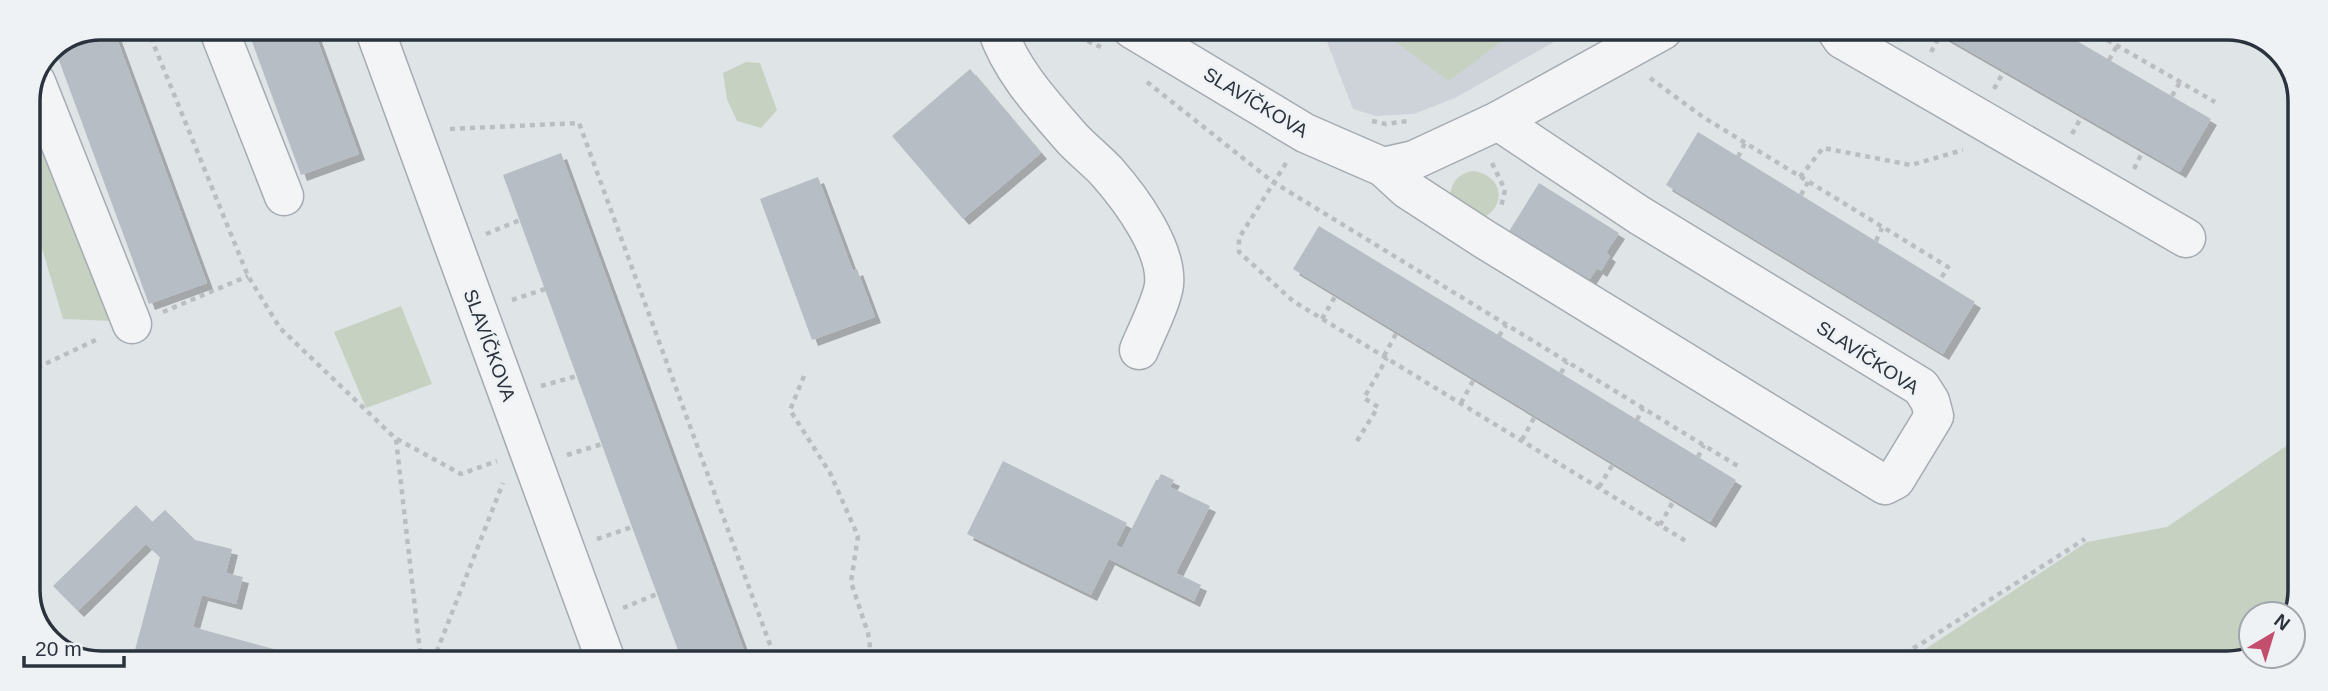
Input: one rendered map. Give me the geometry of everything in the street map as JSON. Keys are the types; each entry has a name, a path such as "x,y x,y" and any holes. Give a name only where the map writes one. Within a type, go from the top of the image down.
{"street":[{"path":"223,40 284,196"},
{"name":"SLAVÍČKOVA","path":"379,40 543,456 603,651"},
{"path":"1002,40 1011,61 1070,137 1106,170 1154,240 1162,264 1164,285 1139,350"},
{"name":"SLAVÍČKOVA","path":"1170,40 1305,133 1384,167 1407,188 1484,239 1885,485 1895,480 1934,416 1930,401 1920,387 1639,215 1486,127"},
{"path":"1384,167 1414,160 1486,127 1645,40"},
{"path":"1844,40 2186,238"},
{"path":"41,94 132,324"}],"path":[{"path":"153,40 248,276 280,328 396,439 461,474 602,444"},
{"path":"2107,40 2216,102"},
{"path":"2109,60 2117,46"},
{"path":"1618,55 1703,117 1948,267 1940,280"},
{"path":"1136,75 1273,182 1741,468"},
{"path":"2172,96 2179,82"},
{"path":"1365,119 1386,124 1418,120"},
{"path":"445,130 579,123 772,651"},
{"path":"1484,239 1499,215 1505,190 1486,127"},
{"path":"1305,133 1239,238 1240,252 1293,301 1689,542"},
{"path":"1800,177 1823,148 1911,165 2012,136"},
{"path":"1738,157 1745,143"},
{"path":"1801,195 1808,183"},
{"path":"486,234 520,220"},
{"path":"1875,241 1882,228"},
{"path":"170,309 248,276"},
{"path":"512,300 545,289"},
{"path":"1322,319 1336,295"},
{"path":"1499,336 1506,324"},
{"path":"1357,441 1378,407 1364,398 1397,332"},
{"path":"1560,373 1567,362"},
{"path":"541,386 577,376"},
{"path":"804,376 790,410 830,473 858,536 851,582 868,633 870,651"},
{"path":"1460,403 1474,379"},
{"path":"1637,420 1643,408"},
{"path":"1522,440 1535,416"},
{"path":"396,439 420,651"},
{"path":"1698,457 1704,445"},
{"path":"437,651 507,473 543,456"},
{"path":"1599,487 1613,464"},
{"path":"1660,525 1674,500"},
{"path":"596,539 632,527"},
{"path":"1908,651 2085,539"},
{"path":"623,608 657,594"}],"shaded area":[{"path":"1326,40 1557,40 1455,98 1414,114 1376,116 1353,109"}],"green space":[{"path":"1393,40 1504,40 1449,81"},
{"path":"746,62 760,63 777,110 761,128 737,121 727,99 723,73"},
{"path":"40,135 113,321 63,319 40,241"},
{"path":"1474,171 1491,179 1498,192 1495,207 1481,219 1450,199 1456,180"},
{"path":"401,306 432,384 366,408 334,332"},
{"path":"2288,445 2287,600 2237,600 2237,650 1923,651 2087,542 2167,527"}],"building":[{"path":"117,40 207,283 149,304 58,58 89,41"},
{"path":"251,40 317,40 359,154 301,175"},
{"path":"1950,40 2075,40 2211,119 2180,172"},
{"path":"970,69 1041,153 963,219 892,136"},
{"path":"1698,132 1975,302 1943,354 1666,185"},
{"path":"561,153 744,651 678,651 503,175"},
{"path":"818,177 853,271 857,269 875,317 812,340 760,199"},
{"path":"1539,183 1619,233 1606,253 1610,256 1601,271 1597,268 1585,287 1505,238"},
{"path":"1319,226 1736,480 1710,522 1293,269"},
{"path":"1003,461 1127,523 1116,545 1122,548 1161,474 1174,480 1170,487 1210,506 1176,573 1201,585 1194,601 1109,559 1091,595 967,534"},
{"path":"136,505 152,522 165,510 195,540 232,549 226,573 243,577 236,604 202,595 193,627 280,651 135,651 160,557 146,544 78,611 53,586"}]}
